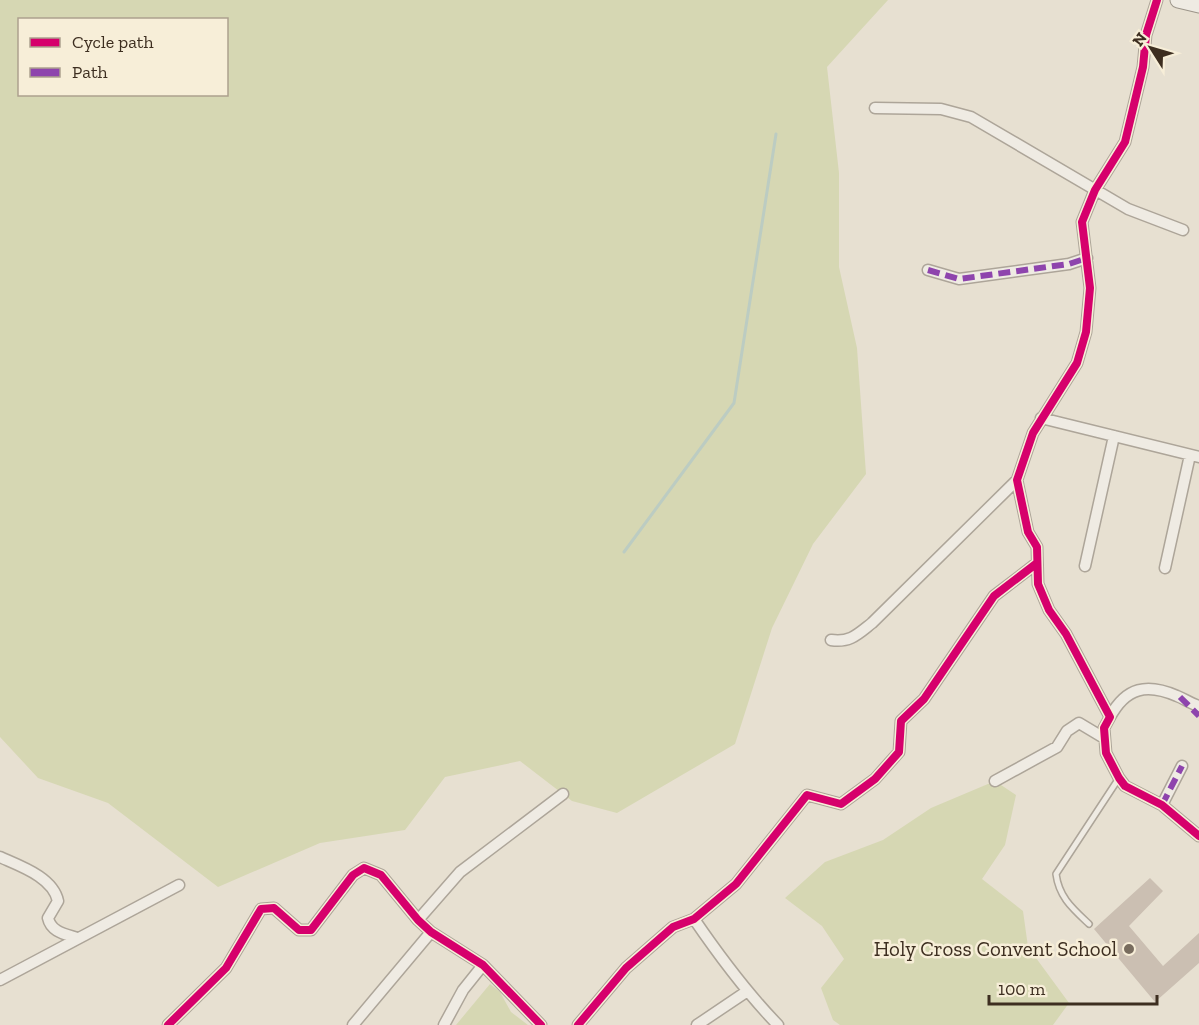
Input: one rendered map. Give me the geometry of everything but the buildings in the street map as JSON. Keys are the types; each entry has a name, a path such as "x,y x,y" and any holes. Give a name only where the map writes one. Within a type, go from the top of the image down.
{"street":[{"path":"831,640 844,642 852,639 872,623 1017,480 1041,418 1077,363 1086,332 1090,288 1082,222 1095,190 1125,142 1143,67 1146,35 1157,0"},
{"path":"1178,0 1199,5"},
{"path":"875,108 941,109 971,117 1128,209 1184,230"},
{"path":"928,270 959,279 1069,264 1087,258"},
{"path":"1041,418 1194,456 1165,568"},
{"path":"1085,566 1114,436"},
{"path":"1017,480 1026,522 1037,547 1038,584 1050,610 1066,634 1110,717"},
{"path":"578,1025 626,968 673,927 694,919 736,884 807,795 841,804 875,779 899,752 901,722 924,699 994,596 1037,563"},
{"path":"1199,706 1180,697 1138,688 1125,696 1104,728 1106,753 1125,786 1162,805 1199,836"},
{"path":"1180,697 1199,716"},
{"path":"995,781 1056,747 1066,731 1079,723 1104,738"},
{"path":"1162,805 1182,766"},
{"path":"418,920 460,872 563,794"},
{"path":"0,857 30,870 51,886 58,901 48,918 49,925 56,931 77,938"},
{"path":"168,1025 226,968 261,909 274,908 299,930 311,930 353,875 364,868 381,875 418,920 431,932 483,965 541,1025"},
{"path":"0,980 179,885"},
{"path":"694,919 728,968 742,983 746,992 777,1025"},
{"path":"353,1025 431,932"},
{"path":"444,1025 463,990 483,965"},
{"path":"697,1025 746,992"}],"lane":[{"path":"1089,924 1067,903 1058,887 1056,874 1119,778"}],"green space":[{"path":"0,0 888,0 827,67 839,173 839,267 857,348 866,474 813,544 772,628 735,744 617,813 572,801 520,761 445,777 405,830 320,843 218,887 108,803 38,778 0,737"},
{"path":"995,781 1016,795 1005,845 982,879 1023,911 1028,947 1069,1003 1053,1025 840,1025 833,1020 821,988 844,959 822,926 785,898 825,862 883,840 931,808"},
{"path":"490,984 500,992 511,1012 528,1025 456,1025"}],"waterway":[{"path":"624,552 734,403 776,134"}],"marked path":[{"path":"928,270 959,279 1069,264 1087,258"},
{"path":"1180,697 1199,716"},
{"path":"1162,805 1182,766"}],"cycle path":[{"path":"1157,0 1146,35 1143,67 1125,142 1095,190 1082,222 1090,288 1086,332 1077,363 1033,433 1017,480 1028,532 1037,547 1038,584 1049,610 1066,634 1110,717 1104,728 1106,753 1125,786 1162,805 1199,836"},
{"path":"578,1025 626,968 673,927 694,919 736,884 807,795 841,804 875,779 899,752 901,721 924,699 994,596 1037,563"},
{"path":"168,1025 226,968 261,909 274,908 299,930 311,930 353,875 364,868 381,875 418,920 431,932 483,965 541,1025"}],"place":[{"name":"Holy Cross Convent School","path":"1129,949"}]}
